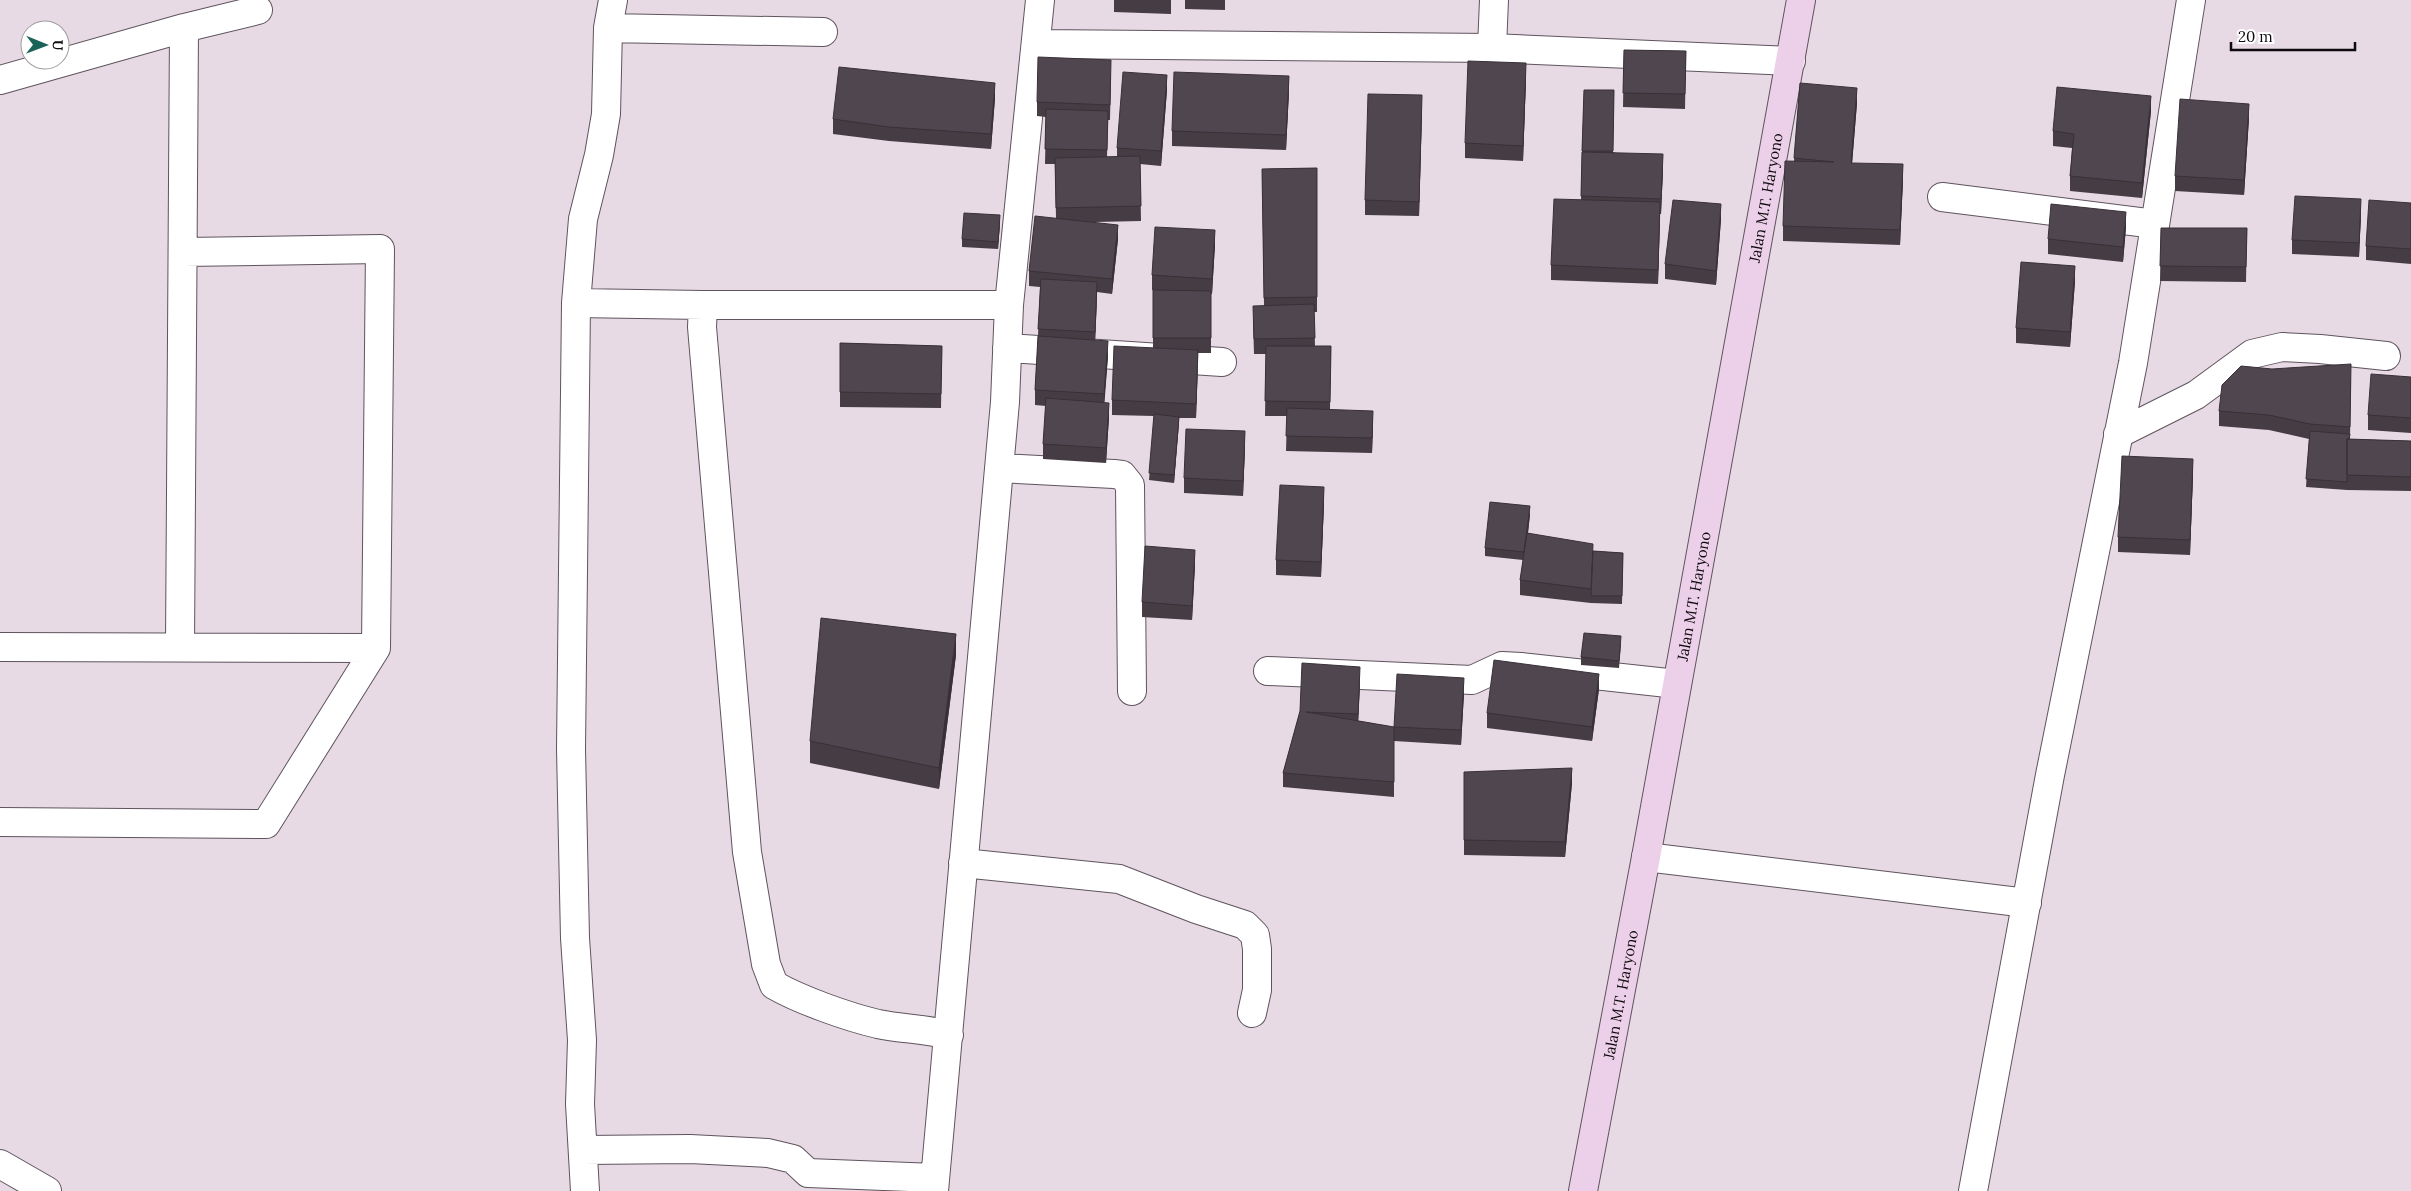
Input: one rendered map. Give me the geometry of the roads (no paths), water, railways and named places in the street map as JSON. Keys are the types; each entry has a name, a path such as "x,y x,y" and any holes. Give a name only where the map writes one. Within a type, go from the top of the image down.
{"main road":[{"name":"Jalan M.T. Haryono","path":"1583,1191 1646,857 1801,0"}],"street":[{"path":"585,1191 580,1104 582,1040 575,938 571,749 576,303 583,219 599,155 606,114 608,28 613,0"},
{"path":"583,1150 690,1149 712,1152 741,1150 768,1153 793,1159 808,1173 934,1184 950,1035 963,863 999,468 1008,348 1009,305 1038,44 1040,0"},
{"path":"1492,48 1494,0"},
{"path":"1973,1191 2027,902 2133,363 2191,0"},
{"path":"0,80 184,28 258,10"},
{"path":"180,647 184,28"},
{"path":"608,28 823,32"},
{"path":"1038,44 1492,48 1791,61"},
{"path":"1942,197 2155,224"},
{"path":"0,822 266,824 376,648 380,249 183,252"},
{"path":"576,303 1009,305"},
{"path":"702,305 702,327 738,757 752,890 766,964 774,985 790,994 878,1024 929,1030 950,1035"},
{"path":"2118,434 2196,394 2252,354 2282,347 2386,356"},
{"path":"1008,348 1222,362"},
{"path":"999,468 1122,475 1130,485 1132,692"},
{"path":"0,647 376,648"},
{"path":"1268,671 1472,680 1502,666 1677,684"},
{"path":"1646,857 2027,902"},
{"path":"963,863 1119,879 1196,909 1245,924 1255,935 1257,949 1257,990 1252,1013"},
{"path":"0,1164 47,1191"}]}
